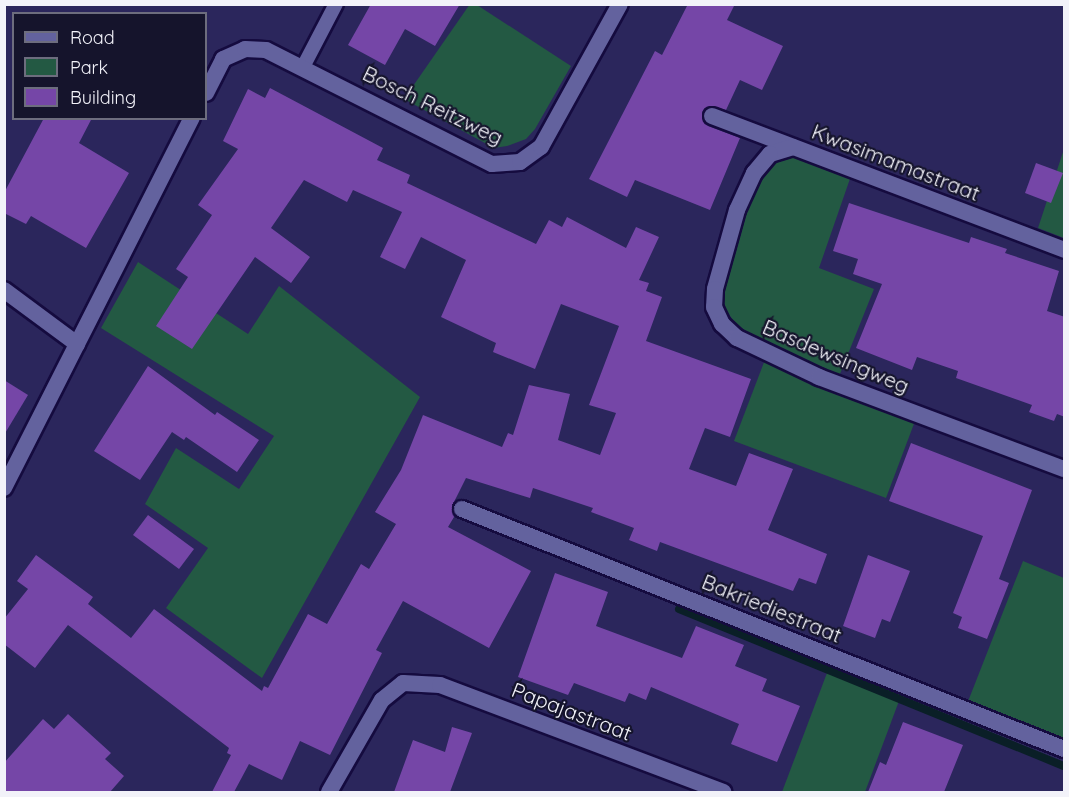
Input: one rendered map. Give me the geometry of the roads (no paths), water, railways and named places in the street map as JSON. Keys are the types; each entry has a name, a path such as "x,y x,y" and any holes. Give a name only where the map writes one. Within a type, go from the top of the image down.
{"street":[{"name":"Bosch Reitzweg","path":"207,91 223,59 245,49 266,50 492,164 520,162 541,147 620,4"},
{"name":"Kwasimamastraat","path":"712,116 1065,250"},
{"path":"4,488 191,120"},
{"name":"Basdewsingweg","path":"793,147 770,154 754,173 737,210 715,289 714,307 722,324 737,338 830,381 1065,469"},
{"path":"4,290 77,344"},
{"name":"Bakriediestraat","path":"462,508 1065,749"},
{"name":"Papajastraat","path":"329,792 382,700 403,683 440,685 723,792"}],"lane":[{"path":"303,67 336,4"}],"waterway":[{"path":"679,609 1064,766"}]}
